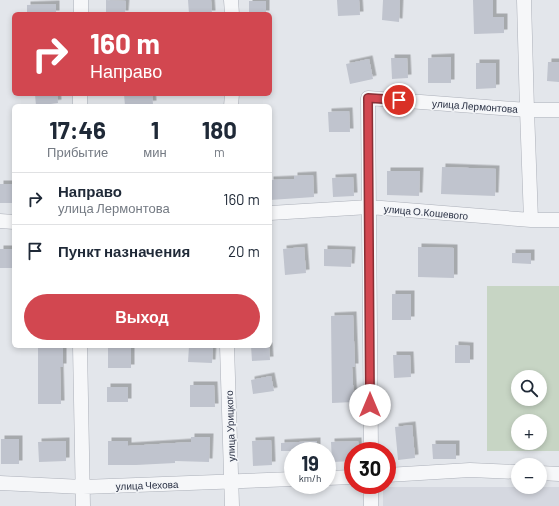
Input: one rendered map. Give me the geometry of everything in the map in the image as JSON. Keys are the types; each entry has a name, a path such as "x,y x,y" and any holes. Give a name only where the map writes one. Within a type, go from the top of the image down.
{"street":[{"path":"81,0 81,12"},
{"path":"231,0 232,12"},
{"name":"улица Лермонтова","path":"524,0 531,220"},
{"name":"улица Лермонтова","path":"371,442 368,98 527,110 559,110"},
{"name":"улица О.Кошевого","path":"272,213 369,207 531,220 559,220"},
{"path":"0,222 12,222"},
{"path":"80,348 83,506"},
{"name":"улица Урицкого","path":"227,348 232,506"},
{"path":"396,474 470,470 511,472"},
{"path":"547,473 559,474"},
{"name":"улица Чехова","path":"0,483 83,487 284,479"},
{"path":"371,494 371,506"}],"shaded area":[{"path":"396,487 511,487 511,494 547,494 547,487 559,487 559,506 383,506 383,494 396,494"}],"green space":[{"path":"487,286 559,286 559,451 487,451"}],"building":[{"path":"106,0 126,1 125,12 106,12"},
{"path":"188,0 211,0 212,12 189,12"},
{"path":"337,0 359,0 360,15 338,16"},
{"path":"383,0 400,0 399,22 382,20"},
{"path":"473,0 493,0 493,17 504,17 504,33 474,34"},
{"path":"249,1 266,1 266,12 249,12"},
{"path":"56,4 56,12 27,12 27,5"},
{"path":"451,57 451,83 428,83 428,58"},
{"path":"391,58 407,58 408,78 392,79"},
{"path":"369,59 373,79 350,84 346,64"},
{"path":"548,62 559,62 559,82 547,81"},
{"path":"476,63 496,63 496,88 476,89"},
{"path":"35,96 57,96 58,103 36,104"},
{"path":"124,96 152,96 153,104 125,104"},
{"path":"349,111 350,132 329,132 328,112"},
{"path":"442,167 496,169 495,196 441,194"},
{"path":"387,171 420,171 419,196 387,195"},
{"path":"313,175 314,197 272,200 272,180 294,179 294,176"},
{"path":"353,177 354,196 333,197 332,178"},
{"path":"0,184 12,184 12,203 0,203"},
{"path":"304,247 306,273 285,275 283,249"},
{"path":"418,247 454,248 454,278 418,277"},
{"path":"0,249 12,249 12,268 0,268"},
{"path":"324,249 352,250 351,267 324,266"},
{"path":"512,253 531,253 531,264 512,263"},
{"path":"392,294 411,294 411,320 392,320"},
{"path":"353,315 355,367 352,367 354,402 332,403 331,316"},
{"path":"455,345 470,346 470,363 455,363"},
{"path":"38,348 63,348 63,367 60,367 61,404 38,404"},
{"path":"108,348 131,348 131,368 108,368"},
{"path":"189,348 213,348 212,363 188,362"},
{"path":"251,348 269,348 270,360 252,361"},
{"path":"393,355 410,355 411,377 394,378"},
{"path":"271,376 274,391 253,394 251,380"},
{"path":"190,385 214,385 215,407 190,407"},
{"path":"107,387 128,387 128,402 107,402"},
{"path":"412,425 415,458 398,460 395,427"},
{"path":"191,437 210,437 209,462 175,461 175,463 108,465 108,441 128,441 128,446 191,442"},
{"path":"1,439 19,439 19,464 1,464"},
{"path":"271,440 272,465 253,466 252,441"},
{"path":"66,441 66,461 39,462 38,442"},
{"path":"358,441 358,442 344,442 344,461 336,462 336,442 331,442"},
{"path":"281,443 284,443 284,451 281,451"},
{"path":"432,444 456,444 456,459 433,459"}],"route":[{"path":"370,405 368,98 399,100"}]}
